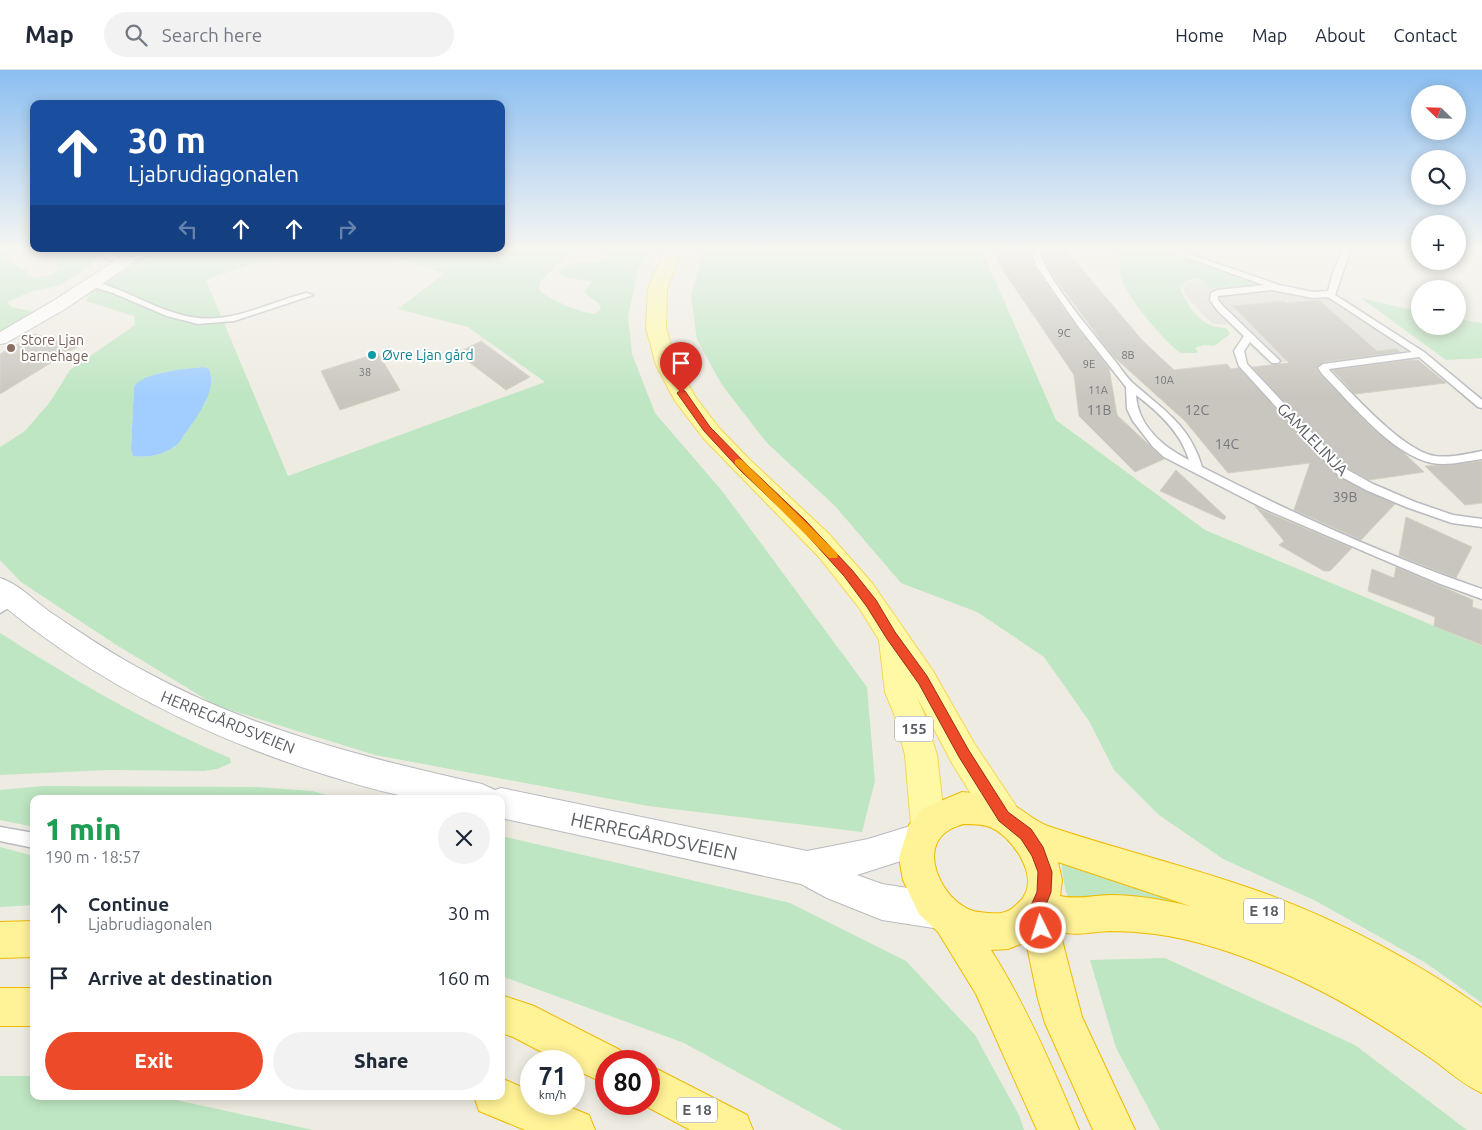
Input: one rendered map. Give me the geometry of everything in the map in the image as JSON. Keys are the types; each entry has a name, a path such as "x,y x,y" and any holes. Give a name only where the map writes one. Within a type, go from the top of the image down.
{"highway":[{"name":"E 18","path":"924,832 938,816 962,808 976,808 1094,859 1270,913 1326,938 1391,972 1457,1013 1482,1032"},
{"path":"946,916 970,929 990,933 1009,931 1025,923 1037,910 1044,892 1045,872 1038,852 1015,825"},
{"path":"924,832 916,853 921,883 929,898 946,916 989,981 1055,1124"},
{"name":"E 18","path":"1037,910 1074,917 1110,913 1156,916 1237,937 1322,972 1381,1004 1447,1046 1482,1073"},
{"path":"1037,910 1057,999 1065,1023 1114,1130"},
{"path":"0,940 30,939"},
{"path":"0,1007 30,1007"},
{"path":"505,1015 520,1020 595,1058"},
{"name":"E 18","path":"660,1091 732,1130"},
{"path":"503,1100 574,1130"}],"main road":[{"name":"155","path":"656,297 656,317 664,358 674,381 707,429 744,469 802,522 848,573 872,604 923,680 963,753 1015,825"},
{"name":"155","path":"891,635 900,692 910,716 921,755 924,832"}],"street":[{"path":"0,339 35,321 72,297"},
{"name":"HERREGÅRDSVEIEN","path":"4,599 111,668 155,692 214,719 314,756 400,780 465,795"},
{"name":"HERREGÅRDSVEIEN","path":"505,804 807,868 839,886 882,902 946,916"},
{"name":"HERREGÅRDSVEIEN","path":"807,868 868,856 924,832"}],"lane":[{"path":"133,297 183,318 202,321 236,318 301,297"},
{"path":"1062,297 1131,387 1167,416 1195,458 1197,470"},
{"path":"1214,297 1220,308 1275,361"},
{"path":"1336,297 1421,354 1482,406"},
{"name":"GAMLELINJA","path":"1249,336 1239,351 1242,364 1342,472 1362,484 1424,509 1462,522 1482,522"},
{"path":"1421,354 1326,366 1323,368 1398,442 1416,454 1437,460 1482,455"},
{"path":"1131,387 1132,409 1138,421 1157,445 1168,454 1269,506 1442,580 1482,594"},
{"path":"0,834 30,840"}],"shaded area":[{"path":"1187,297 1343,297 1419,350 1268,363 1229,325 1212,324"}],"green space":[{"path":"0,297 17,297 7,302 11,307 31,311 34,316 0,335"},
{"path":"88,297 213,297 288,476 545,382 468,327 398,309 413,297 549,297 581,311 594,314 601,309 599,304 591,297 632,297 628,316 632,354 655,413 723,492 867,687 875,781 862,832 648,806 375,755 217,706 115,644 21,582 0,560 0,447 25,431 50,402 70,370 135,325 134,316 86,301","holes":["203,367 211,374 206,402 179,443 158,455 133,456 131,449 134,387 156,374"]},
{"path":"691,297 1003,297 1056,420 1205,530 1482,646 1482,1003 1426,963 1316,901 1223,859 1159,815 1114,770 1089,721 1044,657 977,612 901,583 835,506 767,443 722,385 697,340"},
{"path":"1185,297 1200,319 1210,325 1226,328 1230,334 1214,346 1204,345 1195,348 1198,352 1196,353 1181,353 1157,331 1132,298"},
{"path":"1361,298 1411,310 1411,334"},
{"path":"1466,320 1482,323 1482,358 1446,360 1412,335 1466,335"},
{"path":"0,633 56,668 141,716 230,758 231,763 217,769 204,771 108,770 0,775"},
{"path":"43,786 257,787 312,791 327,795 30,795 30,826 0,820 0,790"},
{"path":"505,837 790,903 906,961 975,1035 1019,1115 1024,1130 843,1130 684,1043 505,977"},
{"path":"0,847 30,855 30,905 0,907"},
{"path":"1068,863 1193,902 1401,1002 1070,901 1065,889 1062,868 1062,864"},
{"path":"1165,958 1355,1045 1467,1130 1160,1130 1116,1048 1090,960"},
{"path":"0,1076 30,1076 30,1100 176,1100 313,1130 0,1130"}],"water":[{"path":"203,367 209,369 211,379 207,398 179,443 157,455 133,456 131,449 134,387 146,378 155,375"}],"building":[{"path":"1021,297 1056,297 1109,368 1117,415 1164,459 1135,472 1079,416 1074,375"},
{"path":"1069,297 1106,297 1143,341 1174,370 1227,364 1231,369 1239,368 1337,476 1395,504 1361,540 1294,510 1310,463 1228,473 1185,421 1112,355"},
{"path":"1319,300 1377,351 1396,349 1400,352 1323,362 1316,368 1372,428 1403,452 1424,472 1369,480 1347,468 1252,367 1289,363 1233,306"},
{"path":"35,334 77,347 0,394 0,354"},
{"path":"481,341 530,377 506,390 457,353"},
{"path":"378,353 400,390 340,410 321,371"},
{"path":"1418,360 1446,383 1355,394 1332,370"},
{"path":"1482,461 1482,503 1465,505 1425,466 1451,465"},
{"path":"1176,470 1226,517 1224,520 1160,491"},
{"path":"1255,506 1352,548 1330,571 1324,571 1279,545 1284,541"},
{"path":"1406,517 1472,547 1456,578 1399,556"},
{"path":"1396,567 1473,600 1472,607 1482,610 1482,645 1434,626 1435,617 1368,591 1372,569 1394,578"}],"slow traffic":[{"path":"738,462 802,522 833,555"}],"place":[{"name":"Store Ljan barnehage","path":"11,348"},
{"name":"Øvre Ljan gård","path":"372,355"}],"route":[{"path":"681,393 707,429 744,469 802,522 848,573 872,604 923,680 963,753 1004,816 1026,834 1038,852 1045,872 1044,892 1037,910 1041,928"}]}
